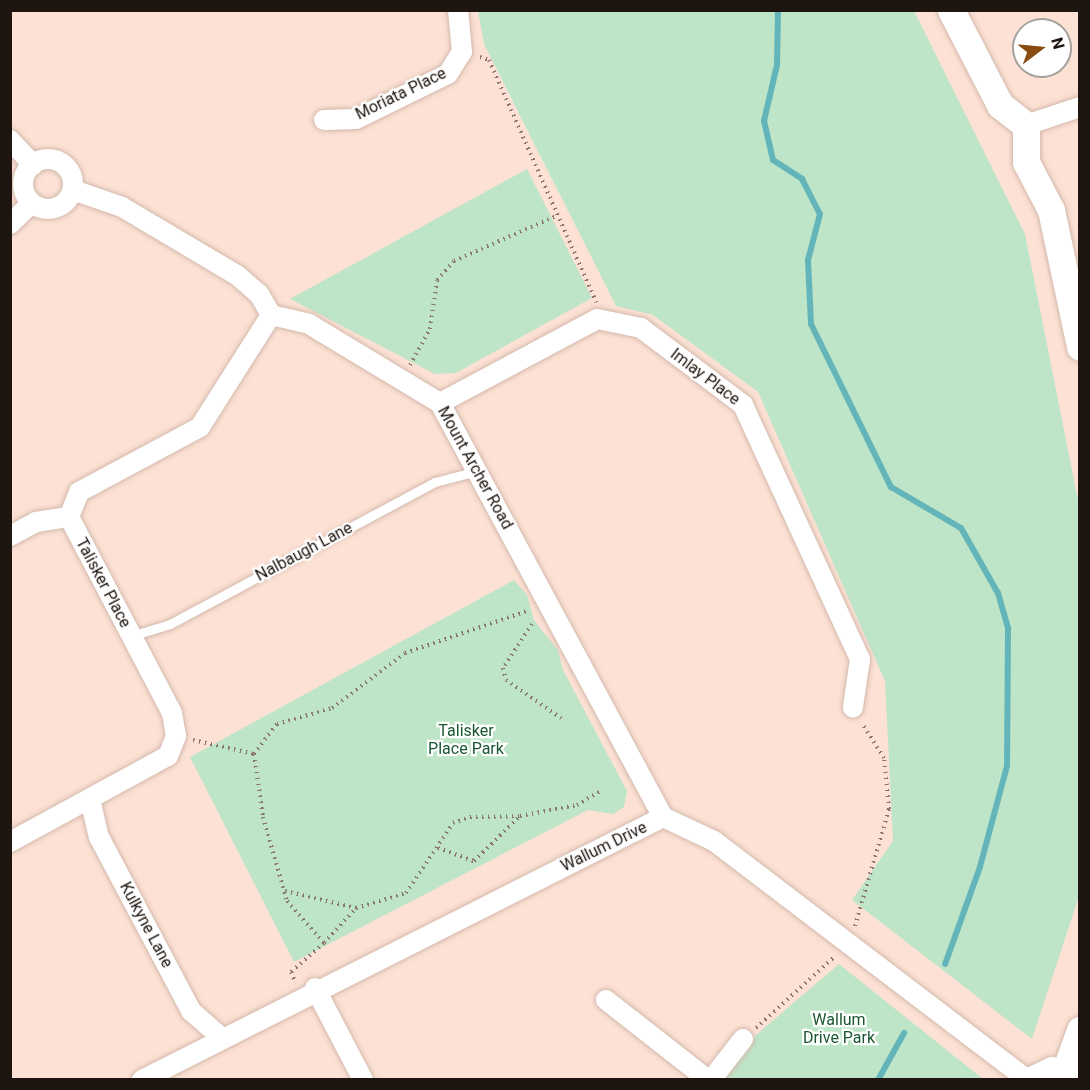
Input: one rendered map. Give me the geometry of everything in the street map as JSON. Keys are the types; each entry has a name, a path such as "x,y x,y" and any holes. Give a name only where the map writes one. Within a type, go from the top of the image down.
{"street":[{"name":"Moriata Place","path":"324,120 356,119 448,74 462,52 458,10"},
{"path":"951,10 1000,105 1026,125"},
{"path":"1026,125 1080,106"},
{"path":"1026,125 1026,162 1051,210 1080,347"},
{"path":"10,140 33,165"},
{"path":"32,203 59,207 73,190 71,173 58,162 33,165"},
{"path":"32,203 24,185 33,165"},
{"path":"10,536 36,522 69,517 79,492 200,427 271,315 259,294 238,276 123,207 73,190"},
{"path":"10,224 32,203"},
{"name":"Mount Archer Road","path":"271,315 309,324 403,376 440,403 663,817"},
{"path":"440,403 597,319"},
{"name":"Imlay Place","path":"597,319 641,328 743,405 860,659 853,707"},
{"name":"Talisker Place","path":"69,517 172,713 176,736"},
{"path":"10,842 168,756 176,736"},
{"name":"Kulkyne Lane","path":"90,799 99,837 191,1011 222,1038"},
{"name":"Wallum Drive","path":"142,1080 309,992 663,817 714,841 987,1045 1029,1080"},
{"path":"309,992 363,1080"},
{"path":"606,1000 709,1080 743,1040"},
{"path":"1029,1080 1048,1071 1068,1077 1080,1029"}],"lane":[{"name":"Nalbaugh Lane","path":"131,636 170,624 435,482 477,471"}],"path":[{"path":"462,52 489,60 556,216 596,299 597,319"},
{"path":"403,376 430,329 437,280 454,261 556,216"},
{"path":"324,943 285,891 263,817 254,754 277,724 332,708 405,654 527,611"},
{"path":"532,624 503,668 506,680 561,718"},
{"path":"743,1040 850,943 889,809 884,758 853,707"},
{"path":"176,736 254,754"},
{"path":"285,891 356,908 406,893 453,823 470,817 520,816 577,806 599,792"},
{"path":"438,848 474,861 520,816"},
{"path":"309,992 291,972 324,943 356,908"}],"green space":[{"path":"478,11 914,11 1025,234 1079,505 1079,896 1032,1039 852,900 893,841 885,681 758,392 653,315 616,306 484,44"},
{"path":"527,169 592,298 456,373 435,374 290,299"},
{"name":"Talisker Place Park","path":"514,580 527,595 534,620 558,650 563,670 627,791 624,807 613,814 588,810 294,962 190,757"},
{"name":"Wallum Drive Park","path":"839,964 983,1079 725,1080 756,1035"}],"waterway":[{"path":"778,10 777,65 764,121 773,160 802,179 820,214 808,260 811,324 891,487 961,528 998,593 1008,629 1007,766 980,867 945,964"},
{"path":"878,1080 904,1033"}]}
